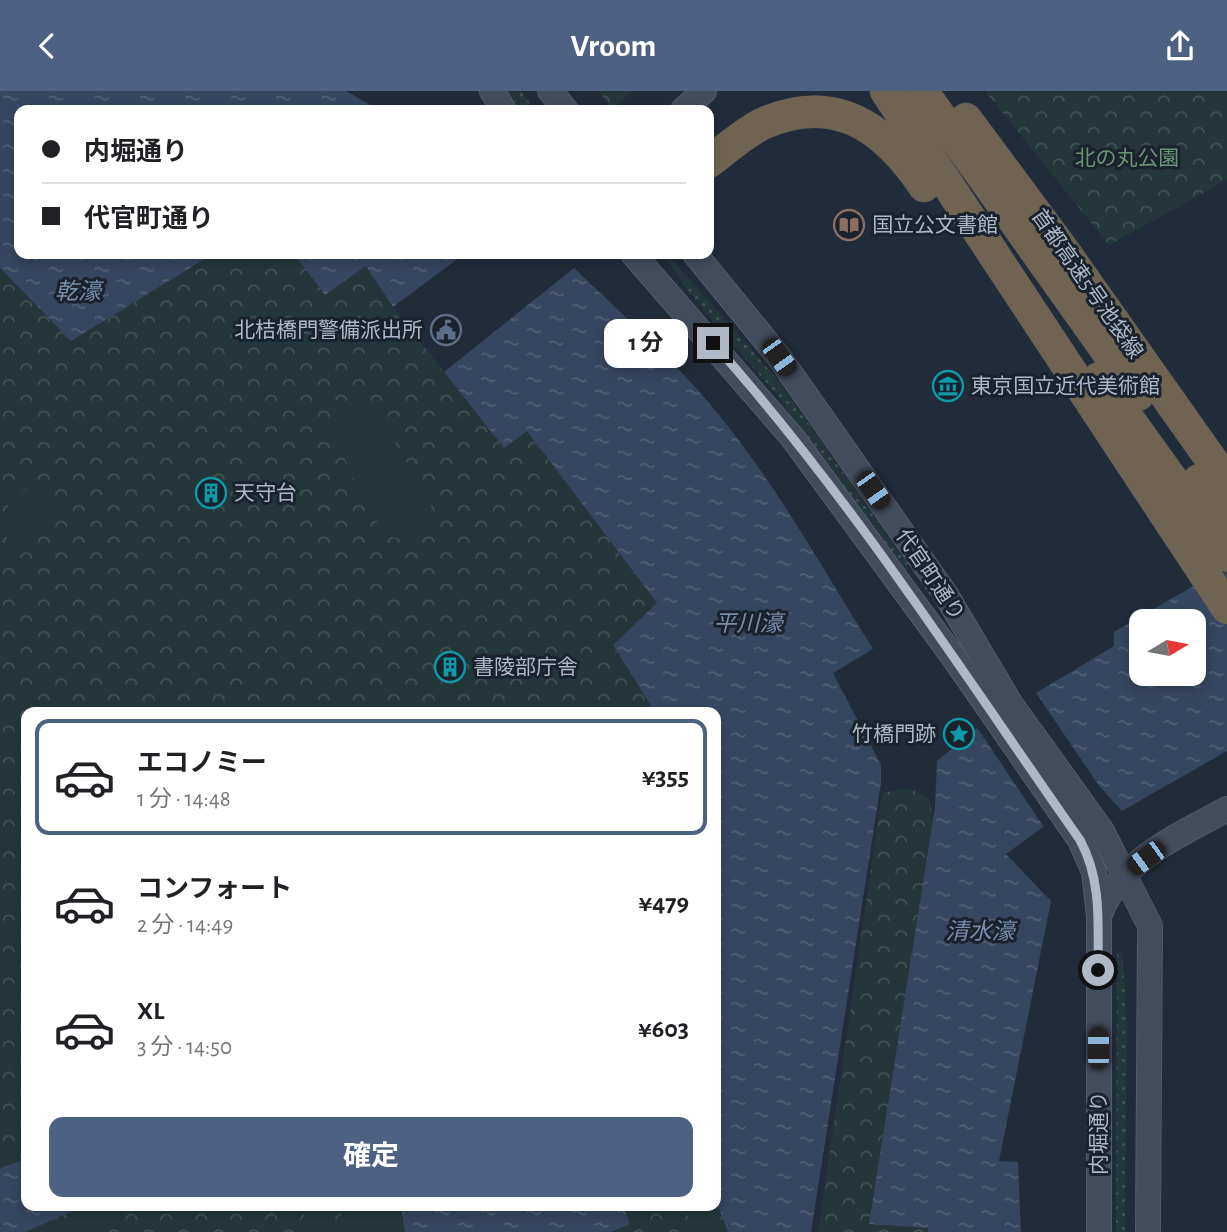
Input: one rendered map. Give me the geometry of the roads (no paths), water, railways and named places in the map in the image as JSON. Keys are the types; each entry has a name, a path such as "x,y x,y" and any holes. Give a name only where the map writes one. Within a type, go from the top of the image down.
{"highway":[{"name":"首都高速5号池袋線","path":"888,91 1027,272 1227,556"},
{"path":"922,91 1027,272 1025,334 1126,456 1227,608"},
{"name":"首都高速5号池袋線","path":"942,91 1027,272 1227,482"},
{"path":"714,158 747,133 782,116 820,111 856,119 890,140 904,157 1027,272 1227,519"}],"street":[{"path":"550,91 562,105"},
{"path":"689,105 704,91"},
{"name":"代官町通り","path":"638,259 801,448 1001,709 1090,834 1124,874"},
{"path":"650,259 684,310"},
{"name":"代官町通り","path":"699,259 779,357 946,595 1001,709"},
{"path":"801,448 810,439 816,424 814,407"},
{"name":"内堀通り","path":"1098,1232 1098,917 1105,898 1124,874 1167,843 1227,809"},
{"name":"代官町通り","path":"1090,834 1098,917"},
{"path":"1124,874 1150,926 1148,1232"}],"water":[{"name":"乾濠","path":"0,91 346,91 370,105 14,105 14,259 205,259 71,341 0,268"},
{"path":"298,259 457,259 393,307 366,266 325,295"},
{"name":"平川濠","path":"574,268 673,363 727,425 785,507 873,649 833,673 881,765 881,783 811,1232 728,1232 720,1211 721,707 652,707 613,645 657,603 527,431 504,448 444,372"},
{"name":"清水濠","path":"1227,572 1227,751 1122,811 1099,786 1006,854 1051,901 999,1161 1018,1162 1021,1232 928,1232 928,1228 869,1224 935,807 937,761 976,729 1114,646 1114,632 1129,623 1129,686 1206,686 1206,609 1154,609 1202,581"},
{"path":"21,1161 21,1211 73,1211 25,1232 0,1232 0,1168"},
{"path":"402,1211 625,1211 630,1224 611,1232 405,1232"}],"place":[{"name":"国立公文書館","path":"849,225"},
{"name":"北桔橋門警備派出所","path":"446,330"},
{"name":"東京国立近代美術館","path":"948,386"},
{"name":"天守台","path":"211,493"},
{"name":"書陵部庁舎","path":"450,667"},
{"name":"竹橋門跡","path":"959,734"}],"park label":[{"name":"北の丸公園","path":"1127,158"}]}
